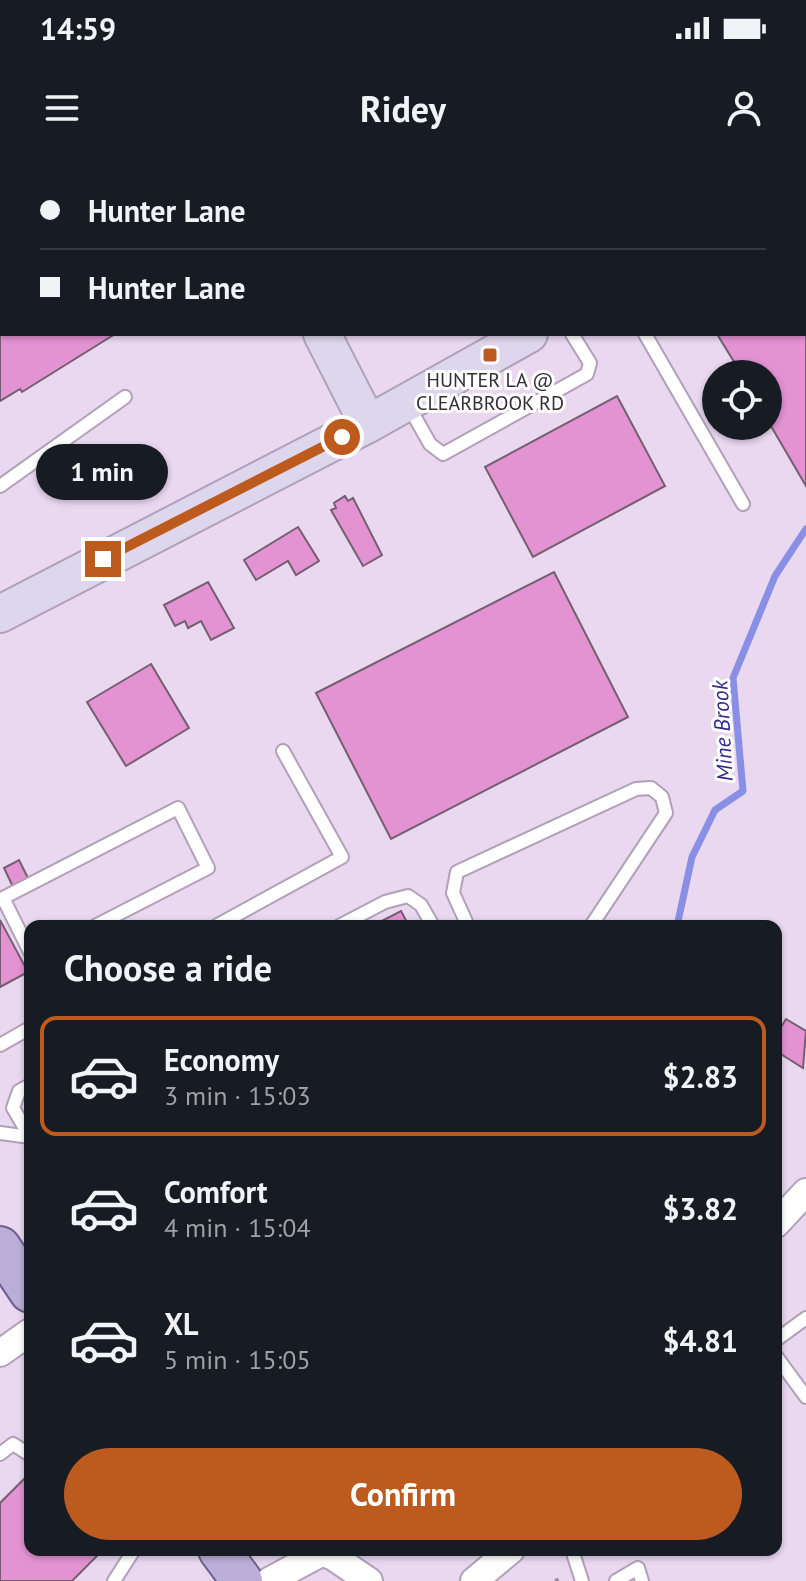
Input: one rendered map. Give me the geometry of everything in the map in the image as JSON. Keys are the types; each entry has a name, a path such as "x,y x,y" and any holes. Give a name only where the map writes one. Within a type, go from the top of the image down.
{"main road":[{"path":"0,1247 24,1283"},
{"path":"223,1556 242,1581"}],"street":[{"path":"323,336 368,424"},
{"path":"0,614 368,424 525,336"},
{"path":"782,1218 806,1192"},
{"path":"0,1353 24,1336"},
{"path":"269,1581 315,1556"},
{"path":"332,1556 369,1581"},
{"path":"474,1581 504,1556"}],"lane":[{"path":"406,403 430,444 443,454 587,374 590,363 573,336"},
{"path":"646,336 743,504"},
{"path":"0,486 125,397"},
{"path":"227,920 342,857 283,751"},
{"path":"465,920 453,893 457,872 636,789 651,788 662,797 666,813 595,920"},
{"path":"24,940 3,898 178,808 208,868 107,920"},
{"path":"350,920 385,902 408,896 421,905 430,920"},
{"path":"0,1045 24,1031"},
{"path":"24,1088 19,1091 13,1108 24,1127"},
{"path":"0,1133 24,1136"},
{"path":"782,1336 806,1318"},
{"path":"782,1364 806,1397"},
{"path":"0,1454 13,1444 24,1451"},
{"path":"114,1581 130,1556"},
{"path":"574,1556 582,1581"},
{"path":"616,1581 638,1568 642,1581"}],"building":[{"path":"0,336 112,336 22,392 20,389 0,401"},
{"path":"718,336 806,336 806,486 779,440 782,440 782,360 733,360"},
{"path":"617,396 665,486 533,557 485,467"},
{"path":"345,496 348,501 353,498 382,555 363,566 331,510 336,508 334,503"},
{"path":"298,527 319,561 296,575 288,561 256,580 244,560"},
{"path":"554,572 628,717 391,839 316,693"},
{"path":"208,582 234,628 211,640 201,621 188,628 185,621 175,626 164,605"},
{"path":"151,664 189,728 126,766 87,702"},
{"path":"19,860 29,880 13,887 4,868"},
{"path":"401,911 406,920 384,920"},
{"path":"0,920 24,965 24,974 0,987"},
{"path":"786,1019 806,1031 803,1068 782,1055 782,1025"},
{"path":"24,1479 24,1556 97,1556 72,1581 0,1581 0,1503"}],"waterway":[{"name":"Mine Brook","path":"678,920 692,857 715,810 743,791 733,678 775,576 806,529"}],"place":[{"name":"HUNTER LA @ CLEARBROOK RD","path":"490,355"}],"route":[{"path":"103,559 342,437"}]}
